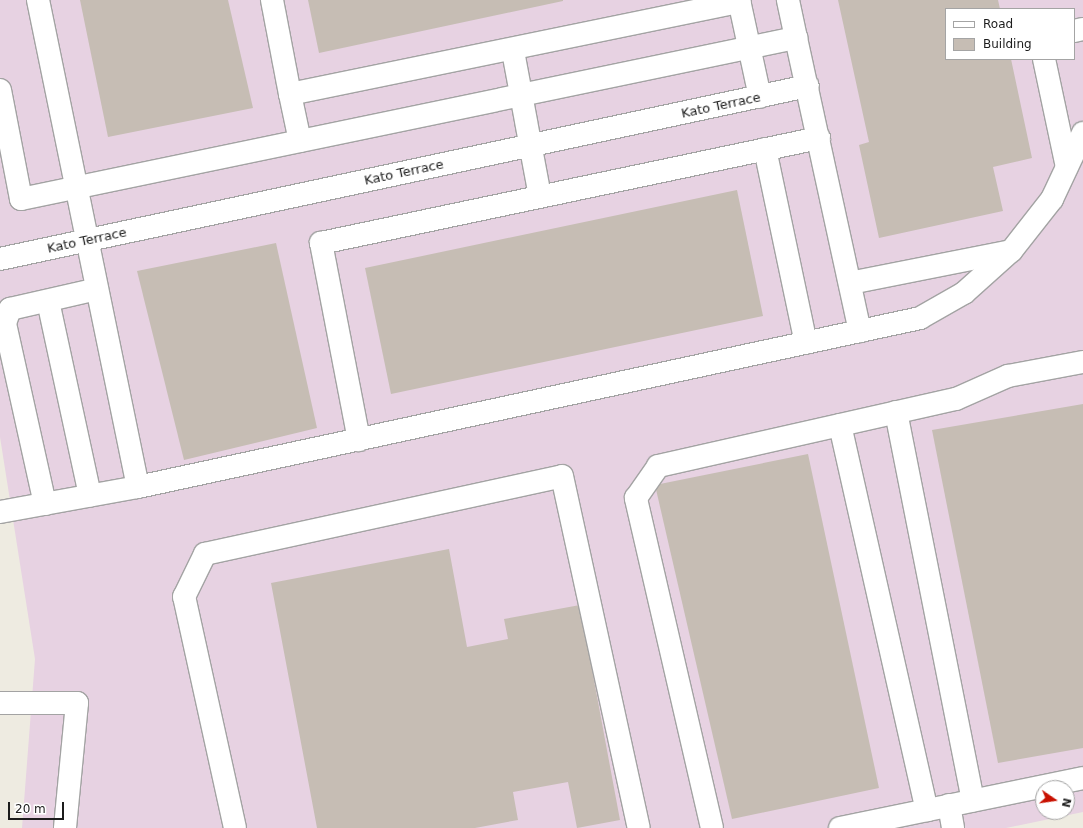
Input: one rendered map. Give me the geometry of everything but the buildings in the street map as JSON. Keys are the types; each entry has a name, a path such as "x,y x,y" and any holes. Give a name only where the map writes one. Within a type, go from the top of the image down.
{"street":[{"path":"38,0 138,487"},
{"path":"272,0 300,141"},
{"path":"788,0 808,86 860,331"},
{"path":"290,94 513,51 740,1 751,47 760,98"},
{"path":"0,90 21,199 796,38"},
{"path":"513,51 540,196"},
{"path":"1044,60 1068,167"},
{"name":"Kato Terrace","path":"0,259 760,98 808,86"},
{"path":"0,512 138,487 920,318 964,293 1012,250 1052,199 1083,133"},
{"path":"359,440 321,243 819,138"},
{"path":"766,149 806,342"},
{"path":"850,283 1012,250"},
{"path":"45,504 5,323 10,309 97,289"},
{"path":"48,301 90,496"},
{"path":"712,828 636,498 658,466 956,399 1008,376 1083,362"},
{"path":"896,412 973,800"},
{"path":"840,425 927,810"},
{"path":"235,828 184,597 205,554 562,476 639,828"},
{"path":"0,703 77,703 65,828"},
{"path":"840,828 1083,778"},
{"path":"949,805 953,828"}],"shaded area":[{"path":"0,0 1083,0 1083,812 1075,814 1075,780 1035,780 1035,820 1044,820 1006,828 22,828 35,659 0,437"}]}
